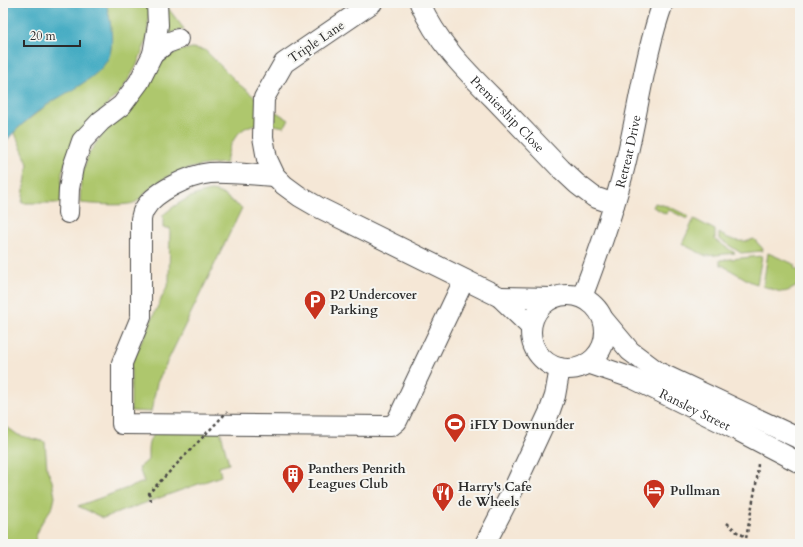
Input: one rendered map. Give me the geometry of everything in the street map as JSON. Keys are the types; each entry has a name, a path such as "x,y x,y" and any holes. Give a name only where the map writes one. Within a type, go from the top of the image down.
{"street":[{"path":"68,213 69,189 73,167 82,141 102,121 122,105 139,82 153,54 158,25 157,3"},
{"name":"Triple Lane","path":"271,167 263,137 264,98 284,63 372,3"},
{"name":"Premiership Close","path":"420,3 439,37 454,58 577,184 594,197 614,204"},
{"name":"Retreat Drive","path":"582,297 602,244 614,204 624,168 653,34 664,3"},
{"path":"153,54 167,43 178,39"},
{"path":"464,280 397,421 391,426 122,424 122,363 141,317 141,219 144,209 154,198 169,187 208,174 271,167 284,185 299,196 318,207 500,297 531,327"},
{"path":"500,297 552,298 567,295 582,297 591,302 599,310 604,320 606,332 604,345 597,355 588,363 574,368 560,368 544,360 538,353 531,336 531,327 536,313 552,298"},
{"name":"Ransley Street","path":"604,320 630,351 658,372 800,439"},
{"name":"Ransley Street","path":"588,363 632,378 800,463"},
{"path":"485,544 515,486 549,413 555,396 560,368"}],"path":[{"path":"151,501 149,493 227,412"},
{"path":"745,544 757,479 758,459"},
{"path":"727,523 737,532 746,537"}],"green space":[{"path":"106,3 150,3 147,40 136,67 122,90 72,145 62,172 61,203 22,203 28,164 14,131 48,104 110,21"},
{"path":"164,3 184,29 165,35"},
{"path":"192,48 205,50 240,85 262,103 289,120 284,127 261,124 247,127 242,130 231,145 226,163 206,165 171,175 154,185 141,198 132,204 117,205 80,203 81,177 89,153 106,129 129,108 164,60 178,51"},
{"path":"210,191 215,191 223,195 242,208 157,383 151,412 131,411 131,364 169,282 170,228 163,228 163,215 185,200"},
{"path":"655,203 670,207 688,216 687,219 669,210 666,214 653,207"},
{"path":"694,219 715,230 715,240 735,253 706,256 682,244"},
{"path":"719,233 727,238 740,241 754,239 763,249 762,251 741,253 719,239"},
{"path":"768,253 796,265 794,268 800,271 800,284 790,290 782,292 763,286"},
{"path":"762,256 757,284 720,264 720,260"},
{"path":"7,427 18,435 45,442 47,469 52,481 55,497 53,506 42,522 36,536 35,544 3,544 3,434"},
{"path":"220,429 229,464 219,467 221,476 103,518 78,506 144,482 139,468 148,460 148,447 150,440 154,433 158,430"}],"water":[{"path":"3,3 106,3 112,38 108,58 96,74 38,112 24,123 3,146"}],"place":[{"name":"P2 Undercover Parking","path":"315,320"},
{"name":"iFLY Downunder","path":"455,444"},
{"name":"Panthers Penrith Leagues Club","path":"293,494"},
{"name":"Pullman","path":"654,510"},
{"name":"Harry's Cafe de Wheels","path":"443,512"}]}
